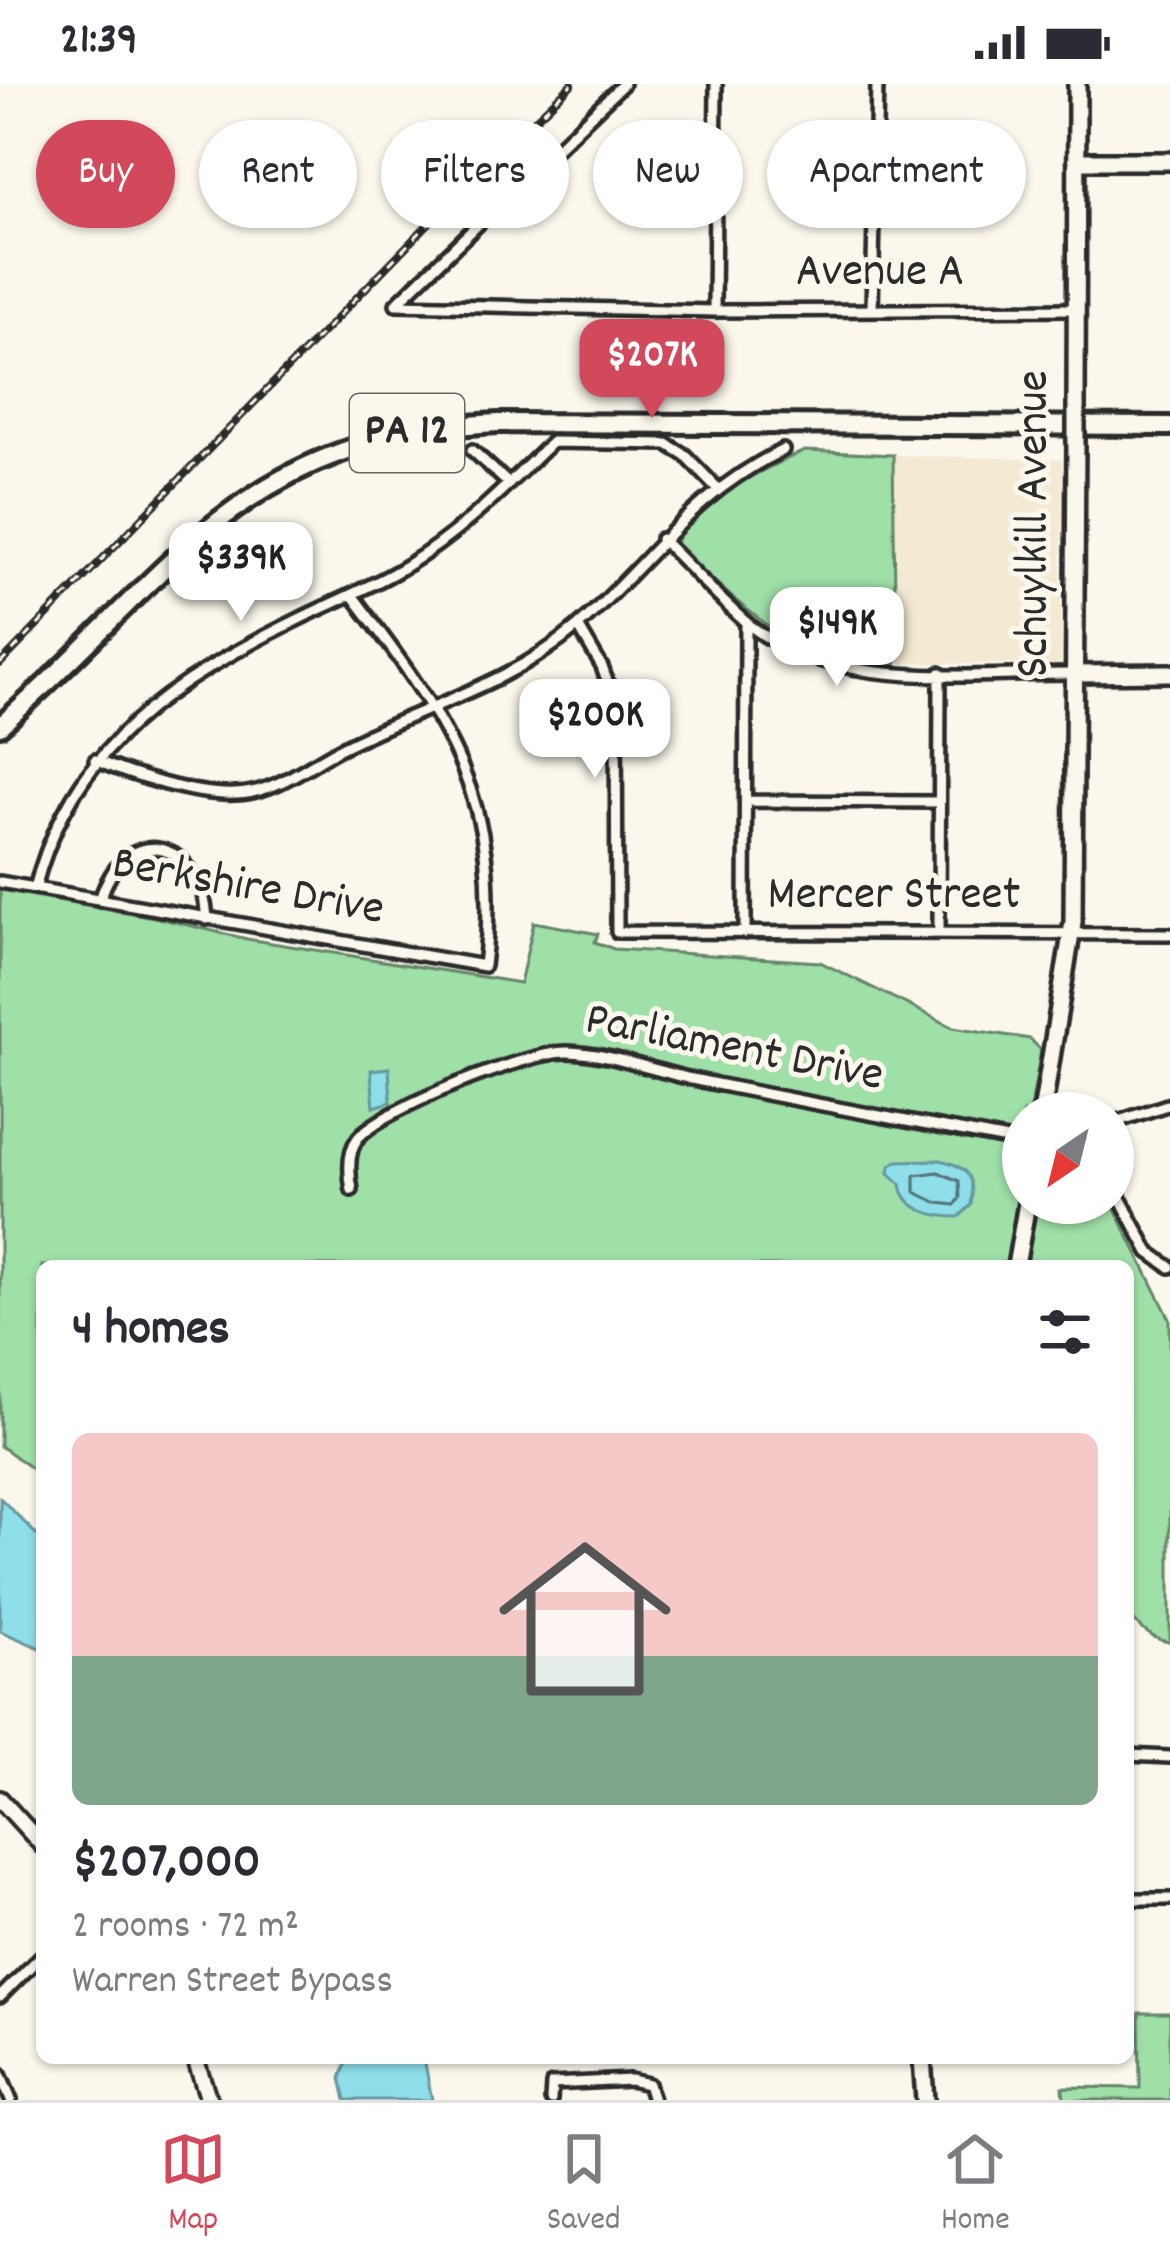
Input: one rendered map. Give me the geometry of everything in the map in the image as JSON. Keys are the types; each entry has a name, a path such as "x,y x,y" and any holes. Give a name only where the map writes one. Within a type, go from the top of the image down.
{"highway":[{"name":"PA 12","path":"0,712 158,555 222,502 296,458 391,425 525,412 1170,415"},
{"name":"PA 12","path":"0,726 153,574 215,520 301,468 378,440 499,423 1170,426"}],"main road":[{"name":"Schuylkill Avenue","path":"1045,1092 1072,934 1078,84"},
{"path":"1077,161 1170,161"},
{"path":"1075,674 1170,674"},
{"path":"1017,1260 1023,1224"},
{"path":"922,2064 925,2100"}],"street":[{"name":"Avenue A","path":"623,84 396,304 714,311 1076,309"},
{"path":"714,311 716,84"},
{"path":"872,310 877,84"},
{"path":"35,888 60,814 95,760 133,722 262,638 352,596 441,543 552,442 672,445 717,488"},
{"path":"472,450 508,484"},
{"path":"95,760 135,777 236,794 269,788 342,747 492,682 578,626 717,488 782,450"},
{"path":"661,539 746,622 786,647 834,665 875,672 1075,674"},
{"path":"352,596 434,708"},
{"path":"745,933 746,622"},
{"name":"Mercer Street","path":"578,626 602,667 616,706 617,932 1170,934"},
{"path":"939,933 940,673"},
{"name":"Berkshire Drive","path":"0,882 484,966 490,900 483,829 459,754 434,708"},
{"path":"746,801 939,802"},
{"path":"100,900 108,875 119,861 155,847 183,858 193,870 206,901 207,919"},
{"name":"Parliament Drive","path":"352,1190 349,1173 358,1137 478,1077 554,1052 592,1055 1002,1139"},
{"path":"1134,1116 1170,1104"},
{"path":"1134,1224 1149,1252 1170,1267"},
{"path":"1134,1755 1170,1757"},
{"path":"0,1799 36,1838"},
{"path":"1134,1899 1170,1899"},
{"path":"0,1997 36,1961"},
{"path":"197,2064 209,2100"},
{"path":"0,2074 11,2100"},
{"path":"550,2100 552,2084 629,2080 648,2084 653,2100"}],"shaded area":[{"path":"893,455 1062,460 1061,665 896,663"}],"green space":[{"path":"805,451 893,455 896,663 828,655 800,644 749,611 676,545 681,531 710,502"},
{"path":"0,890 247,939 520,983 534,922 598,934 595,942 614,949 820,962 953,1027 1030,1039 1041,1050 1034,1092 1002,1092 1002,1224 1122,1224 1170,1319 1170,1642 1152,1636 1134,1620 1134,1260 36,1260 36,1472 0,1446"},
{"path":"1139,2013 1170,2013 1170,2100 1064,2100 1063,2087 1140,2088"}],"water":[{"path":"389,1068 391,1102 374,1107 371,1070"},
{"path":"940,1160 963,1169 970,1180 971,1205 959,1217 914,1206 889,1173 897,1161"},
{"path":"0,1498 36,1534 36,1646 0,1631"},
{"path":"346,2064 425,2064 432,2100 346,2100 341,2078"}],"railway":[{"path":"0,664 471,180 572,84"}]}
